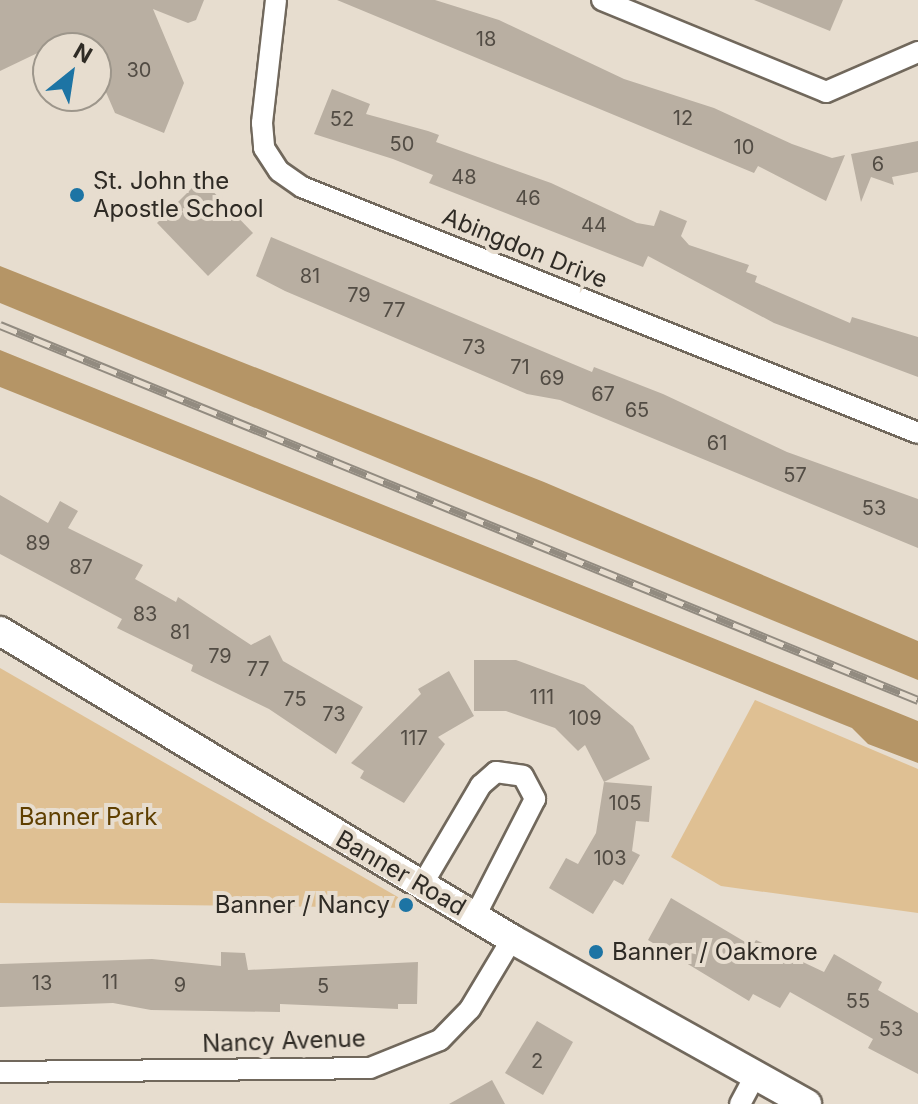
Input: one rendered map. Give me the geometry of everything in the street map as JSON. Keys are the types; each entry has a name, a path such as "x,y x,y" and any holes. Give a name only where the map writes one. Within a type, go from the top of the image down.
{"street":[{"name":"Abingdon Drive","path":"276,0 262,123 264,148 279,171 302,187 918,433"},
{"path":"602,0 826,92 918,52"},
{"name":"Banner Road","path":"0,631 512,939 807,1104"},
{"path":"422,885 481,785 496,772 523,776 535,799 475,916"},
{"name":"Nancy Avenue","path":"0,1072 370,1068 440,1040 470,1009 512,939"},
{"path":"740,1104 756,1074"}],"green space":[{"name":"Banner Park","path":"0,668 417,908 0,903"},
{"path":"755,700 918,769 918,913 721,886 671,857"}],"shaded area":[{"path":"0,266 544,482 918,641 918,680 0,303"},
{"path":"0,350 918,721 918,763 868,744 852,728 0,387"}],"building":[{"path":"0,0 204,0 196,20 188,23 153,9 184,83 164,133 115,113 112,106 112,32 32,32 32,56 0,71"},
{"path":"337,0 435,0 499,20 624,79 714,108 792,144 832,158 845,155 826,201 758,166 754,173"},
{"path":"754,0 843,0 830,31"},
{"path":"332,89 370,104 366,114 439,135 436,142 551,183 637,223 654,226 660,210 687,221 681,236 689,245 749,265 746,272 757,276 755,282 850,323 852,317 918,337 918,377 774,323 648,256 643,267 429,183 433,175 314,134"},
{"path":"918,141 918,172 892,177 894,185 871,177 861,202 851,154"},
{"path":"201,179 253,233 208,276 157,223"},
{"path":"271,237 592,372 594,367 663,394 787,452 918,499 918,548 560,400 527,394 285,291 256,276"},
{"path":"0,495 48,523 60,501 78,511 68,528 143,565 135,579 176,602 178,597 251,645 270,635 283,661 363,707 336,754 269,709 191,671 193,665 117,628 122,619 0,554"},
{"path":"474,660 516,660 584,685 633,726 650,759 604,782 585,745 578,751 555,728 506,711 474,711"},
{"path":"449,671 474,716 438,737 445,744 404,803 360,778 364,771 351,763 421,694 418,689"},
{"path":"604,782 652,786 649,822 636,821 632,851 640,855 623,885 614,880 593,914 549,888 566,858 578,864 596,833"},
{"path":"671,898 752,946 756,940 824,972 834,954 882,982 878,990 918,1013 918,1074 868,1048 873,1039 790,992 780,1008 753,994 749,1001 648,940"},
{"path":"221,952 245,953 248,970 418,962 417,1004 398,1004 398,1009 280,1004 280,1012 151,1010 113,1003 0,1007 0,964 152,959 221,966"},
{"path":"537,1021 573,1042 543,1095 505,1073"},
{"path":"492,1080 505,1104 449,1104"}],"railway":[{"path":"0,325 918,700"}],"place":[{"name":"St. John the Apostle School","path":"77,195"},
{"name":"Banner / Nancy","path":"406,905"},
{"name":"Banner / Oakmore","path":"596,952"}]}
